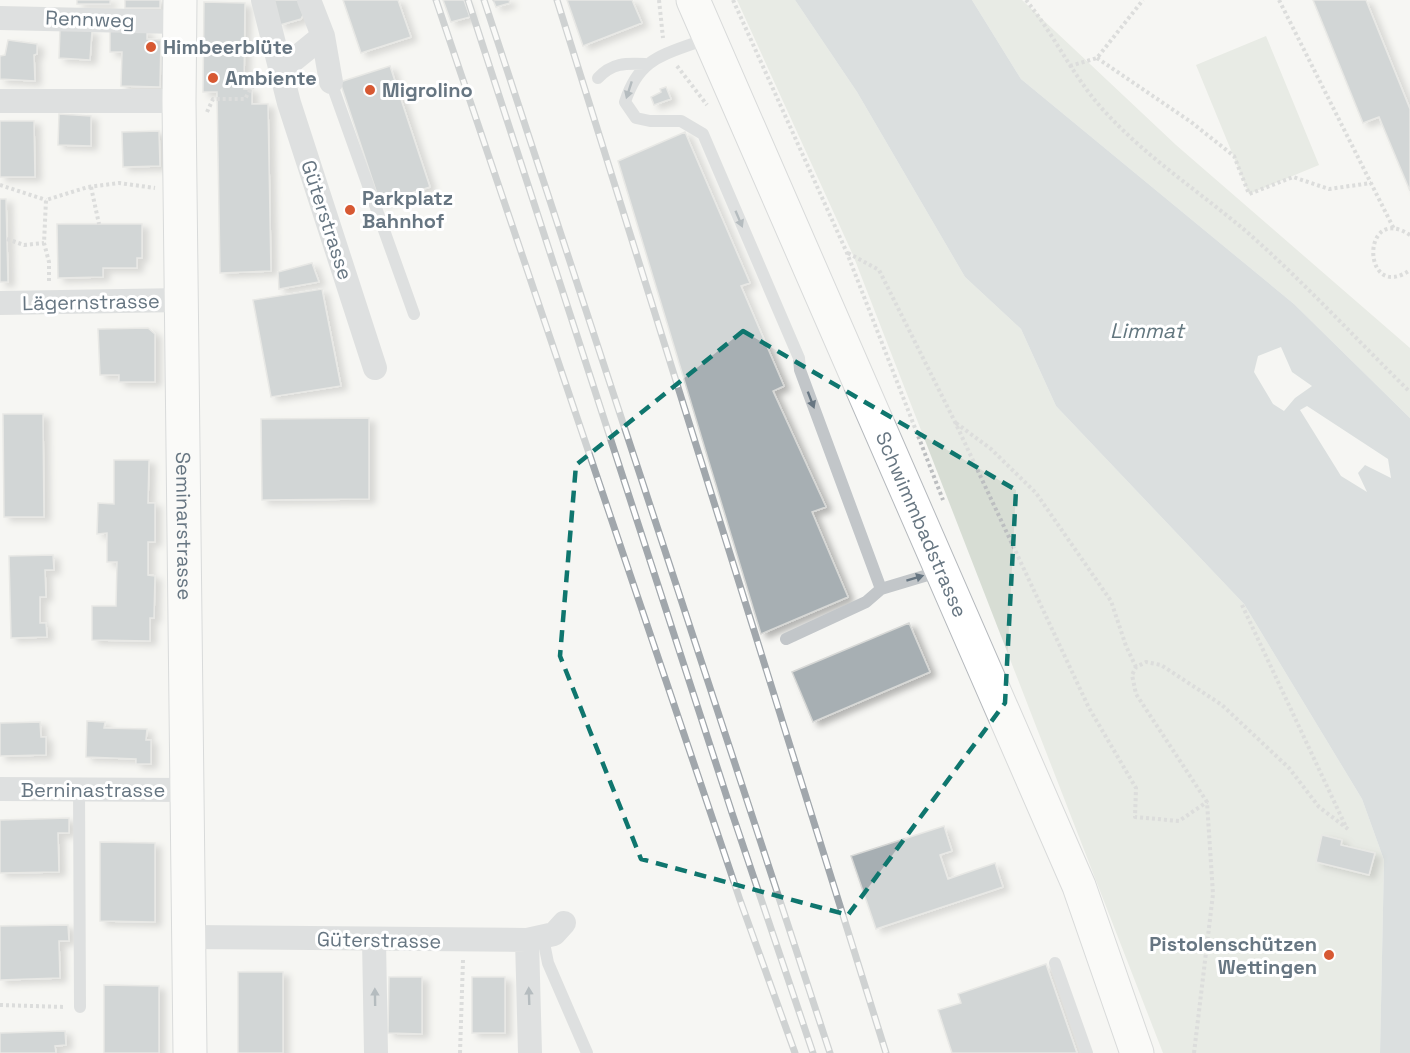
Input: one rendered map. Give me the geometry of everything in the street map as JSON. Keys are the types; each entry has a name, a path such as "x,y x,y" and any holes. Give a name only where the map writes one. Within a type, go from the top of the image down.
{"main road":[{"name":"Schwimmbadstrasse","path":"693,0 1078,886 1137,1053"},
{"name":"Seminarstrasse","path":"180,11 193,107 183,300 190,1053"}],"street":[{"name":"Güterstrasse","path":"263,0 280,71 375,368"},
{"path":"309,0 322,36 331,82"},
{"name":"Rennweg","path":"0,18 180,11"},
{"path":"280,71 322,36"},
{"path":"0,101 193,107"},
{"name":"Lägernstrasse","path":"0,303 183,300"},
{"name":"Berninastrasse","path":"0,789 186,790"},
{"path":"530,1053 535,939 555,934 564,923"},
{"name":"Güterstrasse","path":"189,937 464,942 535,939"},
{"path":"375,940 376,1053"}],"lane":[{"path":"598,78 606,70 622,63 645,64 709,38"},
{"path":"645,64 632,81 625,102 636,118 651,122 681,121 703,134 799,358 800,370 881,589"},
{"path":"331,82 414,314"},
{"path":"786,639 866,602 881,589 942,570"},
{"path":"79,788 80,1007"},
{"path":"535,939 548,963 587,1053"},
{"path":"1055,963 1087,1053"}],"path":[{"path":"733,0 847,253 947,509"},
{"path":"1026,0 1048,27 1070,66 1108,116 1193,190 1248,233 1410,392"},
{"path":"1070,66 1097,58 1143,0"},
{"path":"1280,0 1394,229"},
{"path":"1097,58 1191,122 1234,156 1249,194 1293,177 1329,189 1371,183"},
{"path":"193,107 213,99 244,99 251,88"},
{"path":"0,184 46,200 91,187 118,183 164,190"},
{"path":"91,187 99,224"},
{"path":"46,200 44,243 49,262 49,303"},
{"path":"1410,235 1394,229 1380,234 1375,239 1371,253 1376,267 1382,272 1396,276 1410,271"},
{"path":"7,239 24,244 44,243"},
{"path":"847,253 879,270 955,422 1089,708 1136,788 1135,817 1179,821 1207,802"},
{"path":"955,422 991,449 1036,493 1111,601 1126,646 1136,667"},
{"path":"1194,1053 1213,894 1207,802 1136,694 1132,675 1136,667 1146,662 1161,665 1222,705 1289,768 1319,807 1348,829 1242,605"},
{"path":"460,1053 464,942"},
{"path":"0,1005 80,1007"}],"highlighted area":[{"path":"743,331 1016,490 1005,703 848,915 641,859 560,656 576,465"}],"shaded area":[{"path":"737,0 795,0 857,92 965,277 1021,329 1056,406 1244,604 1362,799 1384,860 1380,1053 1163,1053 853,255"},
{"path":"972,0 1022,0 1176,145 1410,348 1410,418 1294,304 1021,79"},
{"path":"1266,36 1319,165 1249,194 1196,65"}],"water":[{"name":"Limmat","path":"795,0 972,0 1021,79 1294,304 1410,418 1410,1053 1380,1053 1384,860 1362,799 1244,604 1056,406 1021,329 965,277 857,92","holes":["1281,347 1292,372 1312,386 1295,398 1284,411 1273,404 1254,372 1258,356","1307,406 1388,459 1391,478 1365,465 1358,473 1367,492 1341,476 1300,410"]}],"building":[{"path":"77,0 110,0 110,4 77,4"},
{"path":"125,0 160,0 160,8 125,8"},
{"path":"273,0 303,0 301,19 280,25"},
{"path":"343,0 398,0 411,37 361,53"},
{"path":"443,0 464,0 470,17 451,22"},
{"path":"493,0 509,0 510,3 496,7"},
{"path":"567,0 632,0 642,23 583,46"},
{"path":"1313,0 1366,0 1410,109 1410,191 1379,117 1363,123"},
{"path":"204,2 245,3 244,89 252,89 252,104 268,104 271,271 220,273 217,92 203,92"},
{"path":"60,29 92,31 90,60 59,58"},
{"path":"110,30 147,31 147,39 161,40 160,87 121,86 122,52 110,52"},
{"path":"8,40 37,44 37,54 34,55 35,81 0,79 0,56 5,55"},
{"path":"390,66 430,187 380,203 340,82"},
{"path":"666,87 671,99 654,105 651,97"},
{"path":"59,114 91,116 91,146 58,145"},
{"path":"0,121 34,121 35,177 0,177"},
{"path":"159,131 160,166 123,167 122,132"},
{"path":"685,132 750,283 741,286 784,386 773,391 826,507 812,512 848,597 761,634 618,161"},
{"path":"0,199 6,199 8,282 0,282"},
{"path":"57,224 142,224 142,258 137,258 137,268 103,268 103,277 58,278"},
{"path":"312,263 319,282 279,289 278,272"},
{"path":"322,289 341,386 271,397 253,300"},
{"path":"148,328 155,334 155,382 119,382 119,375 100,375 98,329"},
{"path":"3,414 43,414 44,517 4,517"},
{"path":"369,418 369,499 262,500 261,419"},
{"path":"114,460 149,460 148,503 155,503 155,542 148,542 148,575 155,576 154,618 150,618 150,641 92,640 92,606 116,606 117,562 107,562 107,533 97,534 98,503 114,504"},
{"path":"53,555 54,570 45,570 46,597 40,597 40,623 46,623 47,637 11,638 9,556"},
{"path":"909,623 930,672 813,722 792,672"},
{"path":"87,721 105,722 104,728 147,729 146,740 151,740 151,764 136,764 136,759 86,757"},
{"path":"40,722 41,737 46,737 46,755 0,756 0,723"},
{"path":"69,818 69,833 58,833 59,872 0,873 0,820"},
{"path":"944,826 952,851 940,855 948,879 995,863 1003,887 876,929 851,856"},
{"path":"1322,835 1342,840 1341,845 1375,853 1369,875 1316,862"},
{"path":"100,842 155,843 155,922 100,921"},
{"path":"68,925 69,941 59,941 60,978 0,980 0,926"},
{"path":"1046,964 1077,1053 952,1053 938,1010 961,1003 958,994"},
{"path":"238,972 283,972 283,1053 238,1053"},
{"path":"389,977 422,977 422,1034 388,1033"},
{"path":"472,977 505,977 505,1033 472,1033"},
{"path":"104,985 159,986 159,1053 104,1053"},
{"path":"65,1031 66,1045 55,1046 56,1053 0,1053 0,1033"}],"railway":[{"path":"436,0 740,900 795,1053"},
{"path":"468,0 732,813 813,1053"},
{"path":"484,0 830,1053"},
{"path":"557,0 886,1053"}],"place":[{"name":"Himbeerblüte","path":"151,47"},
{"name":"Ambiente","path":"213,78"},
{"name":"Migrolino","path":"370,90"},
{"name":"Parkplatz Bahnhof","path":"350,210"},
{"name":"Pistolenschützen Wettingen","path":"1329,955"}]}
